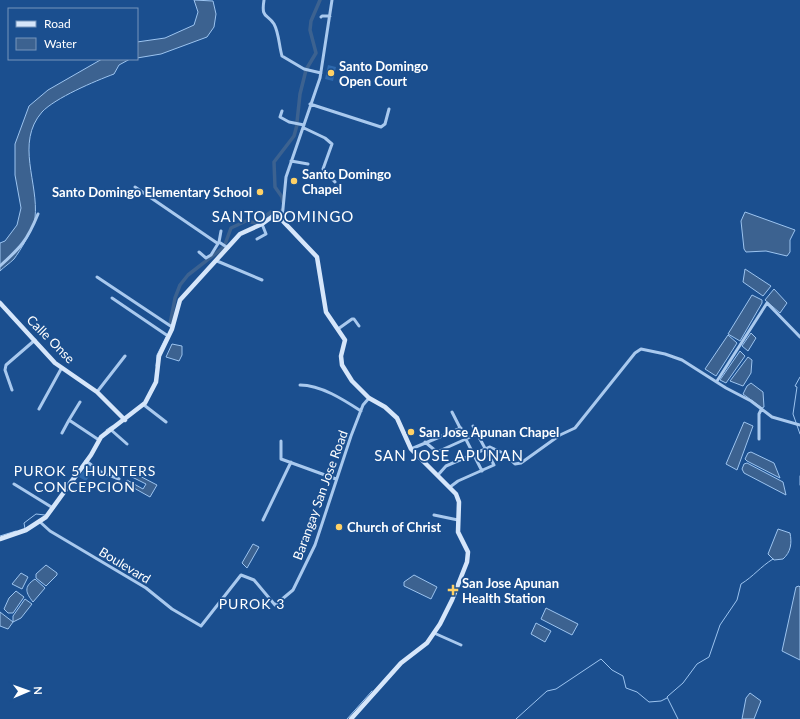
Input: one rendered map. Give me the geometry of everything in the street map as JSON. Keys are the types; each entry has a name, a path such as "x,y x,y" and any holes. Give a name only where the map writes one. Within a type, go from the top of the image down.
{"street":[{"path":"264,0 263,9 265,16 273,23 282,56 304,69 320,73"},
{"path":"282,220 286,177 304,126 320,73 332,0"},
{"path":"321,17 330,16"},
{"path":"310,104 381,127 385,124 389,110"},
{"path":"282,111 280,116 289,122 304,126 325,138 332,144 323,169 334,182"},
{"path":"291,160 308,164"},
{"path":"135,187 226,246"},
{"path":"0,266 25,242 38,214"},
{"path":"0,539 26,530 46,517 91,455 98,440 124,418 144,405 156,382 159,356 172,327 180,300 190,286 217,261 226,246 244,231 262,224 273,216 279,217 317,257 326,312 345,340 341,356 342,364 352,381 369,398 385,407 397,418 411,449 429,469 438,475 456,494 459,502 458,532 467,547 467,562 452,600 434,633 420,649 401,663 351,719"},
{"path":"257,239 266,234 262,224"},
{"path":"199,252 206,258 211,254 218,242 220,231"},
{"path":"217,261 262,280"},
{"path":"97,277 172,327"},
{"path":"112,298 168,336"},
{"name":"Calle Onse","path":"0,303 61,368 97,392 124,418"},
{"path":"717,381 767,303 800,337"},
{"path":"338,330 352,319 354,319 359,326"},
{"path":"12,390 5,370 6,365 34,340"},
{"path":"438,475 446,466 490,447 494,448 515,464 521,463 560,435 575,428 635,353 641,349 676,357 717,381 726,388 751,401 772,417 800,425"},
{"path":"97,392 125,356"},
{"path":"40,409 61,368"},
{"path":"300,385 307,385 332,394 361,411"},
{"name":"Barangay San Jose Road","path":"201,626 237,578 241,575 254,580 275,605 293,590 315,545 336,479 361,411 369,398"},
{"path":"62,433 80,402"},
{"path":"144,405 166,422"},
{"path":"760,439 759,414 761,410"},
{"path":"452,412 482,471"},
{"path":"70,420 98,440"},
{"path":"450,487 458,481 494,465 473,426"},
{"path":"411,449 461,428"},
{"path":"110,429 126,444"},
{"path":"425,442 437,452 478,434"},
{"path":"281,441 281,459 336,479"},
{"path":"86,461 101,472 119,479"},
{"path":"263,520 291,462"},
{"path":"14,484 52,507"},
{"path":"434,515 458,520"},
{"name":"Boulevard","path":"39,521 50,531 146,588 172,609 201,626"},
{"path":"434,633 461,645"}],"shaded area":[{"name":"Santo Domingo Open Court","path":"328,65 336,67 333,81 325,79"},
{"path":"88,464 95,468 86,481 79,477"}],"water":[{"path":"194,0 213,1 216,14 214,27 207,37 161,54 138,58 138,42 165,38 194,25 198,12"},
{"path":"100,60 128,60 119,65 114,74 86,85 56,101 42,112 34,124 30,137 29,150 34,191 35,218 32,228 17,255 0,271 0,243 5,241 17,225 21,208 15,175 15,144 29,106 48,90"},
{"path":"745,212 795,230 790,240 790,252 787,256 766,251 746,252 744,249 741,221"},
{"path":"745,269 771,286 763,296 743,282"},
{"path":"774,289 787,303 780,313 765,300"},
{"path":"752,295 762,300 762,303 740,341 728,334"},
{"path":"751,333 756,338 748,351 742,346"},
{"path":"728,335 737,343 716,376 705,369"},
{"path":"172,344 182,346 182,355 179,361 166,357"},
{"path":"740,351 745,356 726,383 720,380"},
{"path":"748,357 752,360 751,373 743,386 730,381"},
{"path":"751,383 763,392 764,407 762,408 743,394 747,386"},
{"path":"744,422 753,426 737,470 726,464"},
{"path":"751,452 774,463 780,478 747,461 745,459 748,453"},
{"path":"747,463 783,482 786,495 744,473 742,469 744,464"},
{"path":"132,472 157,485 150,497 125,483 127,480 143,489 146,484 130,476"},
{"path":"778,529 790,533 791,544 788,553 783,559 774,560 768,554"},
{"path":"253,544 259,547 247,568 242,563"},
{"path":"46,565 57,573 57,575 46,586 36,578 36,574"},
{"path":"21,573 28,577 22,589 12,584"},
{"path":"414,575 437,587 431,599 404,586 404,582"},
{"path":"35,579 45,588 33,602 27,593 27,587"},
{"path":"799,586 800,660 782,651 796,587"},
{"path":"16,591 24,597 13,613 8,613 4,609 9,598"},
{"path":"25,599 32,604 21,618 13,622 13,616"},
{"path":"546,608 578,624 572,635 541,619"},
{"path":"0,612 13,622 8,629 0,626"},
{"path":"536,623 551,631 545,642 531,634"},
{"path":"750,693 761,701 754,719 742,719 746,698"}],"waterway":[{"path":"307,68 316,53 310,30 311,21 320,0"},
{"path":"297,122 300,94 306,70"},
{"path":"283,202 282,197 275,187 274,162 294,136 297,125"},
{"path":"170,324 175,298 180,285 188,275 224,247 231,228 246,221 256,223 271,212 280,215 282,210"},
{"path":"156,366 157,355 166,337"},
{"path":"800,377 795,386 797,387 793,414 800,434"},
{"path":"106,430 112,426"},
{"path":"66,485 78,470"},
{"path":"800,476 800,485"},
{"path":"25,529 24,523 36,514 45,515"},
{"path":"0,536 16,531"},
{"path":"678,719 667,697 683,683 697,664 709,657 720,625 737,600 741,584 773,559"},
{"path":"516,719 547,691 556,689 601,659 612,670 623,676 626,688 637,692 649,702 661,701 667,698"},
{"path":"347,719 372,691"}],"place":[{"name":"Santo Domingo Open Court","path":"331,73"},
{"name":"Santo Domingo Chapel","path":"294,181"},
{"name":"Santo Domingo Elementary School","path":"260,192"},
{"name":"San Jose Apunan Chapel","path":"411,432"},
{"name":"Church of Christ","path":"339,527"},
{"name":"San Jose Apunan Health Station","path":"453,590"}],"district":[{"name":"SANTO DOMINGO","path":"283,216"},
{"name":"SAN JOSE APUNAN","path":"449,455"},
{"name":"PUROK 5 HUNTERS CONCEPCION","path":"85,478"},
{"name":"PUROK 3","path":"252,603"}]}
